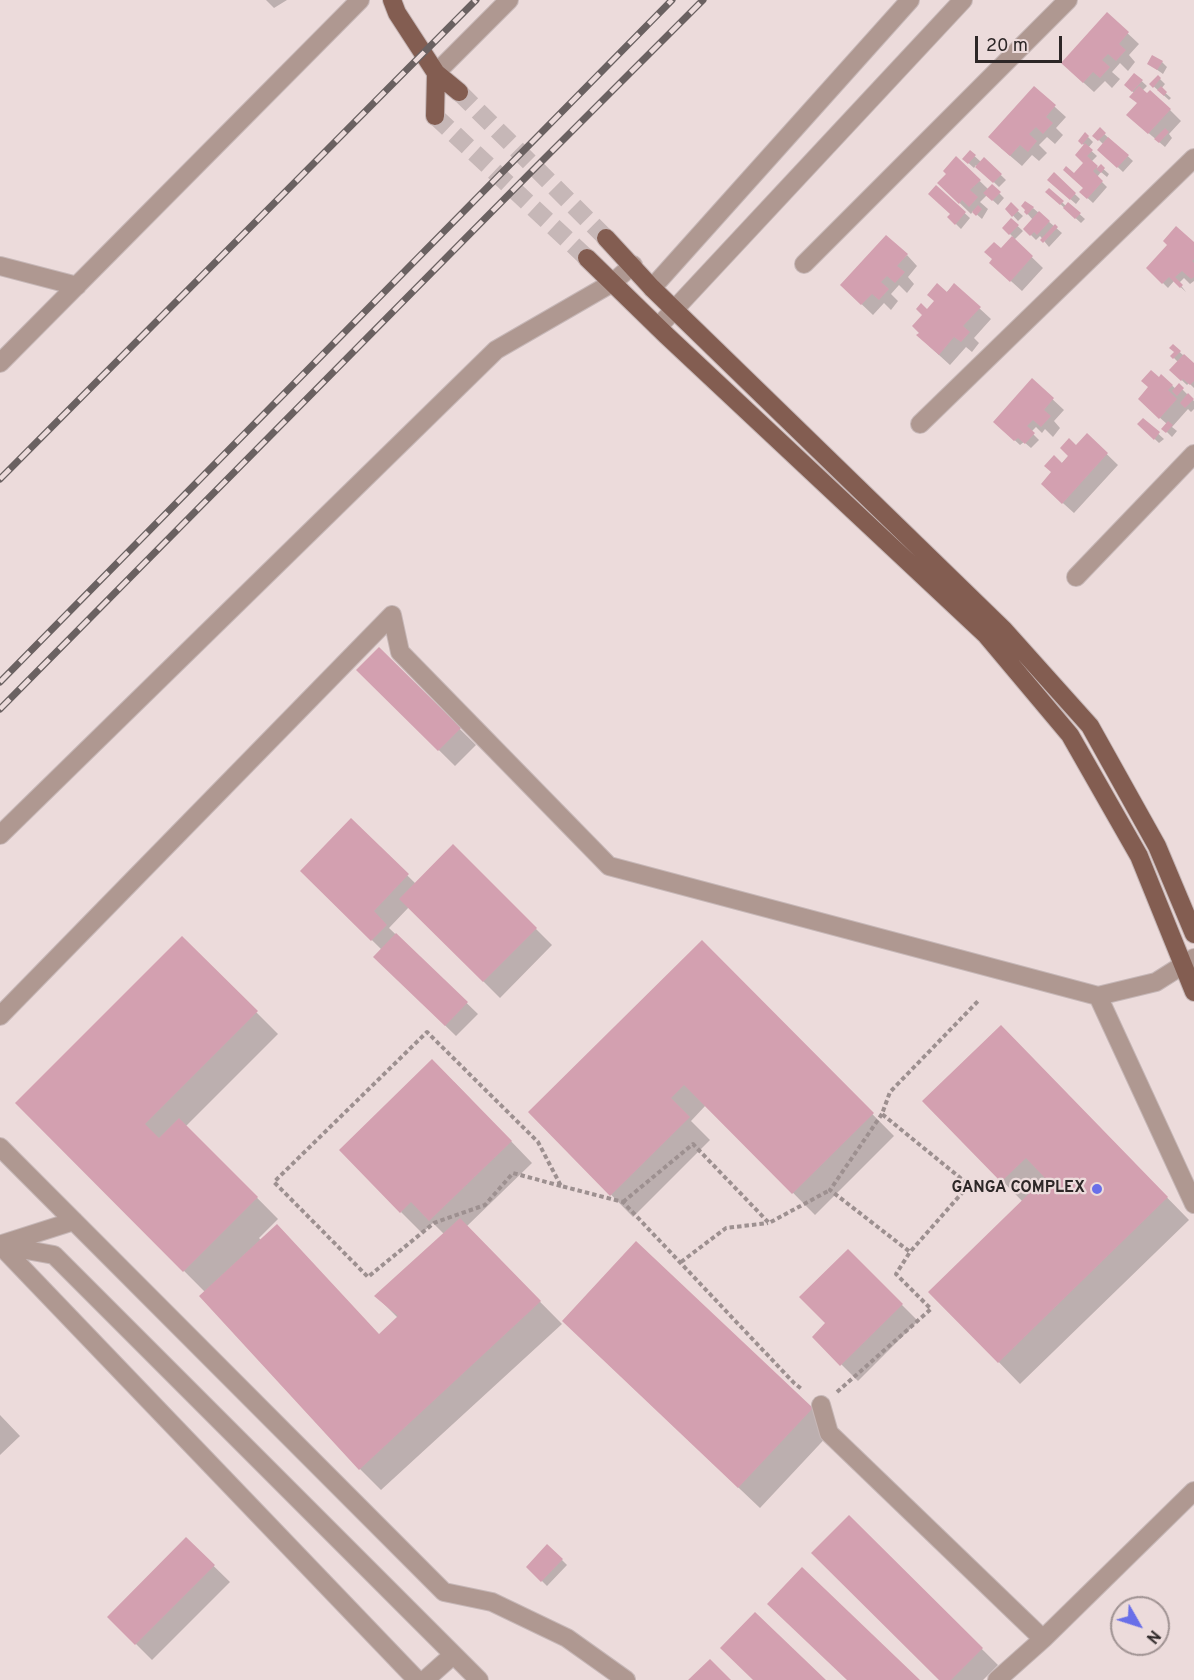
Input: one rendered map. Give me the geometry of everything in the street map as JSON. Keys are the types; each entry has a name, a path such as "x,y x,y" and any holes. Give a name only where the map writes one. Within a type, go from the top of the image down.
{"main road":[{"path":"393,0 397,13 436,73 459,92"},
{"path":"435,116 436,73"},
{"path":"606,238 674,310 1004,630 1090,726 1157,846 1194,934"},
{"path":"587,258 986,635 1070,735 1139,856 1189,962 1194,992"}],"street":[{"path":"0,363 360,0"},
{"path":"436,73 509,0"},
{"path":"652,288 910,0"},
{"path":"658,327 963,0"},
{"path":"804,264 1068,0"},
{"path":"920,424 1194,158"},
{"path":"0,835 496,350 612,283 633,265"},
{"path":"0,266 77,286"},
{"path":"1076,577 1194,454"},
{"path":"0,1016 392,615 400,652 609,866 1098,996 1156,982 1189,962"},
{"path":"1098,996 1194,1204"},
{"path":"0,1147 444,1592 492,1602 567,1638 626,1680"},
{"path":"0,1245 74,1221"},
{"path":"0,1245 54,1256 479,1680"},
{"path":"0,1245 417,1680"},
{"path":"821,1405 829,1433 1043,1639"},
{"path":"997,1680 1043,1639 1194,1491"},
{"path":"425,1680 453,1655"}],"path":[{"path":"681,1262 726,1228 769,1223 830,1190 882,1114 890,1092 979,1000"},
{"path":"561,1186 538,1142 427,1032 274,1182 368,1277 434,1223 485,1205 513,1173 561,1186 623,1202 794,1383 821,1405 931,1308 896,1274 910,1252 969,1185 882,1114"},
{"path":"623,1202 693,1144 769,1223"},
{"path":"830,1190 910,1252"}],"building":[{"path":"1107,12 1129,32 1119,44 1126,50 1116,61 1108,54 1102,60 1110,67 1100,78 1093,72 1083,83 1061,63"},
{"path":"1152,55 1163,61 1157,70 1147,64"},
{"path":"1134,73 1143,80 1132,92 1124,85"},
{"path":"1158,75 1161,78 1153,88 1149,84"},
{"path":"1034,86 1056,105 1046,117 1053,123 1043,134 1036,127 1029,134 1037,141 1028,152 1020,145 1010,156 988,137"},
{"path":"1139,86 1147,93 1150,90 1171,109 1148,134 1126,115 1137,103 1129,97"},
{"path":"1161,86 1167,92 1164,96 1157,90"},
{"path":"1100,127 1106,133 1098,141 1092,136"},
{"path":"1165,128 1169,132 1159,143 1154,139"},
{"path":"1085,132 1089,136 1082,145 1078,141"},
{"path":"1108,137 1129,155 1117,168 1097,150"},
{"path":"1085,143 1093,150 1087,156 1098,166 1093,171 1103,181 1087,199 1079,192 1083,188 1063,170 1066,166 1074,173 1083,163 1075,155"},
{"path":"970,150 976,155 968,164 962,159"},
{"path":"956,156 981,180 970,190 978,197 969,207 962,200 959,204 937,183 946,174 943,171"},
{"path":"984,157 1002,174 993,183 975,167"},
{"path":"1101,164 1105,168 1101,173 1096,169"},
{"path":"1054,172 1076,193 1070,200 1047,180"},
{"path":"992,184 1001,192 992,201 983,193"},
{"path":"936,185 966,212 955,225 947,217 950,214 928,194"},
{"path":"1049,188 1064,201 1060,205 1045,192"},
{"path":"1025,201 1034,207 1027,215 1021,206"},
{"path":"1011,202 1019,210 1012,217 1005,209"},
{"path":"1068,202 1081,213 1075,219 1063,208"},
{"path":"978,205 982,209 976,216 972,212"},
{"path":"1039,211 1050,221 1037,235 1034,232 1030,236 1023,229"},
{"path":"1011,218 1019,225 1009,235 1002,228"},
{"path":"1055,224 1058,227 1043,243 1040,240"},
{"path":"1176,226 1194,242 1192,261 1194,277 1191,279 1182,271 1175,277 1183,285 1180,288 1169,277 1162,284 1146,268 1167,245 1163,241"},
{"path":"886,235 908,254 897,266 905,272 895,283 887,276 881,282 889,289 879,300 872,294 861,305 840,285"},
{"path":"1012,236 1033,256 1010,282 989,263 992,259 984,252 994,242 1001,248"},
{"path":"937,283 947,292 954,283 981,307 963,326 970,332 961,342 954,337 939,355 916,335 919,333 912,326 922,315 916,309 921,303 927,309 934,301 927,295"},
{"path":"1173,344 1181,351 1173,359 1170,356 1174,352 1169,348"},
{"path":"1184,354 1194,363 1194,381 1190,385 1183,379 1181,381 1169,370"},
{"path":"1151,370 1159,377 1161,374 1173,385 1168,390 1177,399 1159,419 1138,399 1148,387 1141,381"},
{"path":"1032,378 1054,398 1044,410 1051,416 1041,427 1033,420 1027,426 1035,433 1025,444 1018,438 1014,441 993,422"},
{"path":"1179,383 1184,388 1177,396 1172,391"},
{"path":"1188,393 1194,399 1185,408 1180,403"},
{"path":"1143,418 1160,432 1154,440 1137,424"},
{"path":"1168,421 1173,425 1166,433 1161,429"},
{"path":"1087,433 1108,453 1062,504 1041,484 1051,472 1044,466 1054,455 1062,463 1068,456 1060,448 1069,438 1076,445"},
{"path":"379,647 461,728 438,751 356,670"},
{"path":"351,818 409,874 374,911 387,925 371,941 300,871"},
{"path":"453,844 537,928 483,982 399,899"},
{"path":"396,933 468,1002 445,1026 373,957"},
{"path":"182,936 258,1011 145,1124 159,1138 179,1118 258,1197 183,1272 15,1103"},
{"path":"702,940 874,1113 792,1194 684,1085 671,1098 690,1117 610,1196 528,1112"},
{"name":"GANGA COMPLEX","path":"1001,1025 1168,1197 998,1363 928,1292 1045,1178 1026,1158 1001,1182 922,1101"},
{"path":"432,1059 512,1141 429,1221 411,1202 400,1213 339,1150"},
{"path":"460,1218 541,1301 359,1470 199,1296 277,1224 379,1334 398,1316 374,1296"},
{"path":"636,1241 813,1408 738,1488 562,1321"},
{"path":"848,1249 903,1304 840,1366 812,1337 825,1323 799,1297"},
{"path":"849,1515 983,1648 951,1680 939,1680 811,1553"},
{"path":"186,1537 215,1565 135,1645 107,1617"},
{"path":"547,1544 563,1559 541,1582 526,1567"},
{"path":"802,1567 920,1680 847,1680 767,1604"},
{"path":"755,1612 826,1680 753,1680 720,1648"},
{"path":"710,1659 731,1680 688,1680"}],"tunnel":[{"path":"459,92 606,238"},
{"path":"435,116 587,258"}],"railway":[{"path":"0,479 476,0"},
{"path":"0,682 672,0"},
{"path":"0,709 703,0"}],"place":[{"name":"GANGA COMPLEX","path":"1097,1189"}]}
